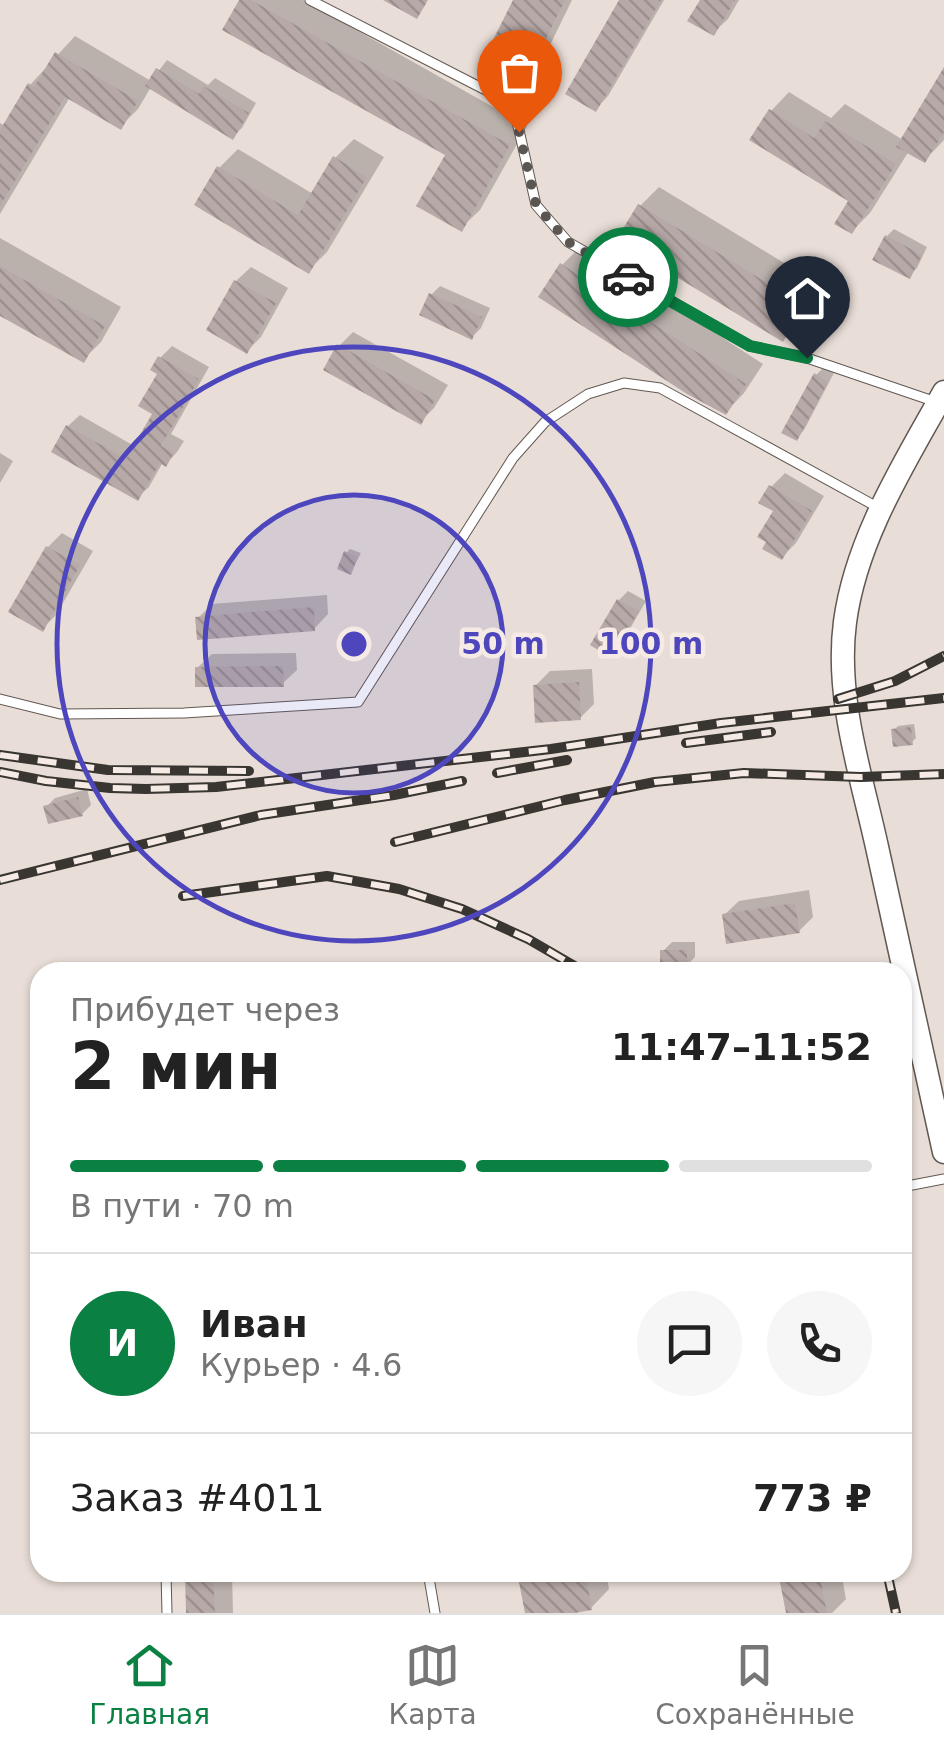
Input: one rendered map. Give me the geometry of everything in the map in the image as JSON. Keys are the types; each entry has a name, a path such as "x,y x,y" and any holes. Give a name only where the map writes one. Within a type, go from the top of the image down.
{"street":[{"path":"902,962 844,687 845,622 866,544 941,397"},
{"path":"912,1008 944,1152"}],"lane":[{"path":"310,0 514,104 536,205 568,242 750,346 807,358 941,397"},
{"path":"0,699 60,714 184,713 358,702 513,458 546,422 588,394 624,383 660,388 881,510"},
{"path":"912,1185 944,1179"},
{"path":"166,1582 168,1613"},
{"path":"430,1582 435,1613"}],"building":[{"path":"239,0 251,0 510,145 462,232 416,206 445,155 222,30"},
{"path":"383,0 428,0 417,19"},
{"path":"513,0 565,0 534,63 492,42"},
{"path":"619,0 661,0 596,112 565,94"},
{"path":"700,0 735,0 714,36 687,21"},
{"path":"55,52 138,101 121,130 65,97 0,206 0,130 28,83 34,87"},
{"path":"944,67 944,132 925,163 896,147"},
{"path":"156,68 199,94 204,86 249,113 233,140 145,86"},
{"path":"769,109 814,138 825,121 896,164 852,234 834,224 848,201 749,140"},
{"path":"333,156 367,177 309,274 194,205 217,166 298,215"},
{"path":"638,204 805,306 783,342 616,240"},
{"path":"885,235 922,255 910,279 872,260"},
{"path":"560,263 746,384 726,415 538,297"},
{"path":"0,266 105,326 84,363 0,316"},
{"path":"234,280 276,303 247,354 206,330"},
{"path":"429,293 482,317 472,340 419,315"},
{"path":"337,344 435,400 421,425 323,370"},
{"path":"158,356 199,379 161,446 174,453 166,467 160,463 138,501 51,452 66,425 126,459 152,414 138,406 157,374 150,370"},
{"path":"814,373 828,382 797,441 781,433"},
{"path":"769,485 812,511 782,560 762,549 766,542 757,537 773,511 758,503"},
{"path":"46,546 80,565 43,632 8,612"},
{"path":"344,551 358,557 351,575 337,569"},
{"path":"617,599 639,611 611,658 590,645"},
{"path":"314,607 315,631 197,640 195,617"},
{"path":"283,666 284,687 195,687 195,667"},
{"path":"579,682 581,720 535,723 533,685"},
{"path":"911,727 913,745 893,747 891,729"},
{"path":"78,797 83,816 48,824 43,806"},
{"path":"795,903 800,933 726,944 722,914"},
{"path":"660,950 687,950 687,962 660,962"},
{"path":"185,1582 213,1582 215,1613 186,1613"},
{"path":"519,1582 587,1582 592,1610 525,1613"},
{"path":"780,1582 821,1582 827,1613 786,1613"}],"railway":[{"path":"838,699 895,681 944,656"},
{"path":"0,772 110,788 216,787 944,698"},
{"path":"686,743 771,732"},
{"path":"0,755 108,770 249,771"},
{"path":"497,773 567,760"},
{"path":"395,842 655,782 744,773 861,777 944,774"},
{"path":"0,880 261,815 462,781"},
{"path":"183,896 327,876 399,889 462,909 568,962"},
{"path":"889,1582 896,1613"}],"way so far":[{"path":"519,132 536,205 568,242 628,277"}],"route":[{"path":"628,277 750,346 807,358"}]}
